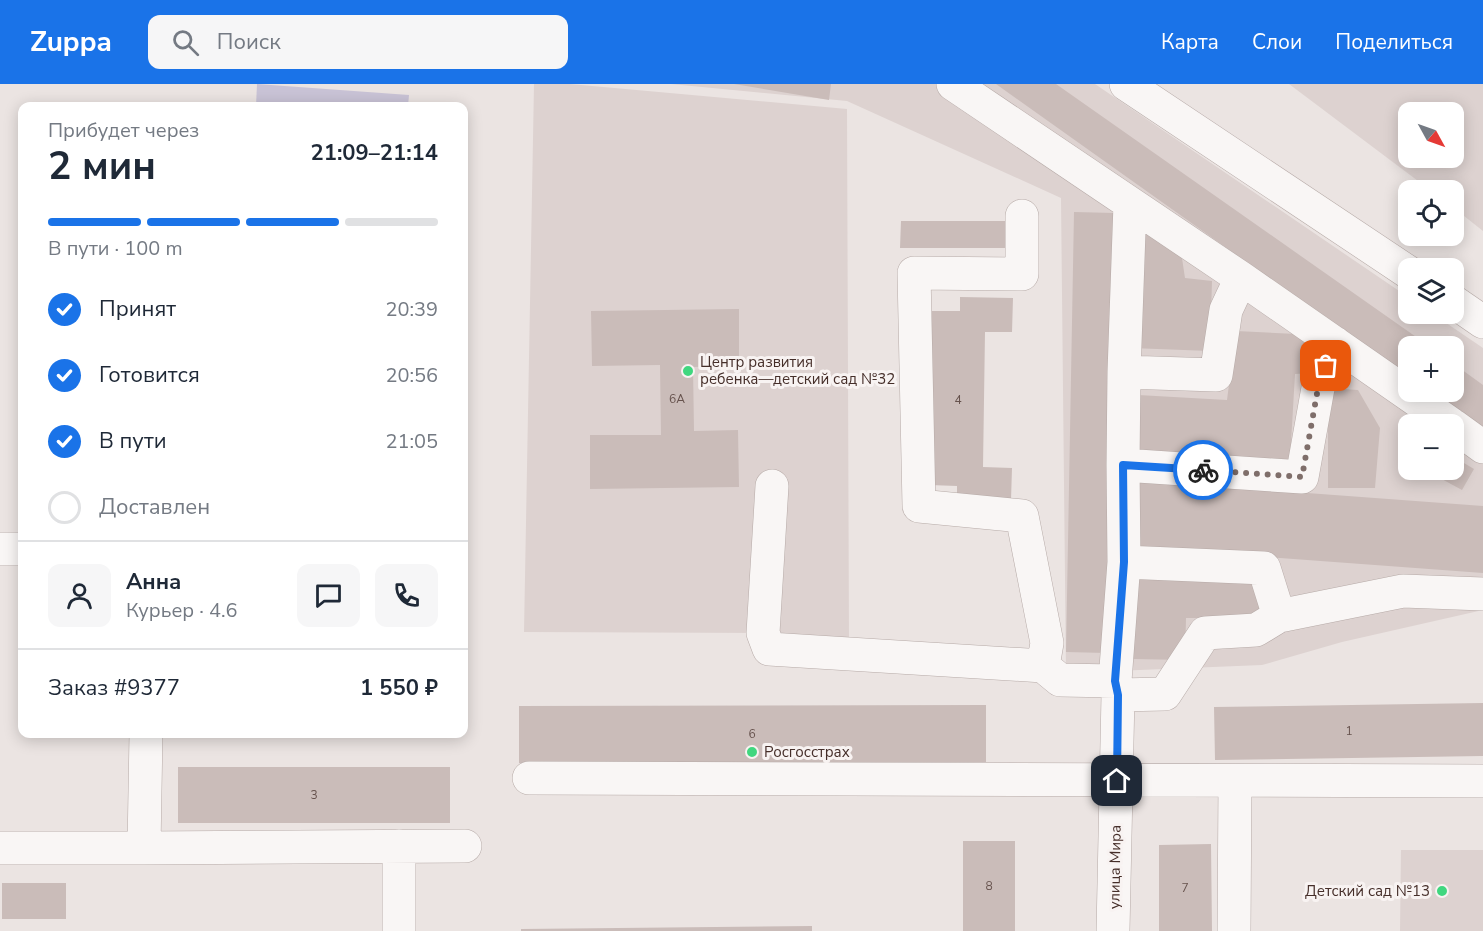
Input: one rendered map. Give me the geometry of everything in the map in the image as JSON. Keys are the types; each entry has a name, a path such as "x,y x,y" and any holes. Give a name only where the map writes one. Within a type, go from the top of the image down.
{"street":[{"path":"953,84 1241,278 1436,414"},
{"path":"1126,84 1398,265"},
{"name":"улица Мира","path":"1113,931 1117,688 1124,562 1124,372 1130,204"},
{"path":"1022,216 1022,274 914,273 919,506 1022,516 1047,643 1043,666"},
{"path":"1124,372 1216,375 1226,310 1241,278"},
{"path":"1464,309 1483,322"},
{"path":"1123,465 1302,477 1318,388 1335,343"},
{"path":"1464,434 1483,447"},
{"path":"772,486 763,633 769,650 1043,666 1060,680 1165,694 1205,633 1256,630 1279,616 1403,591 1483,594"},
{"path":"0,549 18,549"},
{"path":"1124,562 1264,568 1279,616"},
{"path":"144,848 146,738"},
{"path":"529,778 1483,781"},
{"path":"1234,931 1235,781"},
{"path":"399,846 399,931"},
{"path":"0,848 465,846"}],"shaded area":[{"path":"257,84 409,95 408,102 256,102"},
{"name":"Центр развития ребенка––детский сад №32","path":"534,84 570,84 847,109 849,643 763,633 524,632"},
{"path":"671,84 1095,84 1398,290 1398,324 1448,324 1483,348 1483,610 1342,642 1262,665 1066,673 1061,198 847,101"},
{"path":"1289,84 1483,84 1483,231 1464,216 1464,180 1417,180 1401,168 1464,168 1464,102 1398,102 1398,166"},
{"name":"Детский сад №13","path":"1401,850 1483,850 1483,931 1400,931"}],"building":[{"path":"734,84 831,84 829,100"},
{"path":"996,84 1056,84 1415,336 1398,336 1398,370"},
{"path":"1074,212 1115,213 1106,653 1066,652"},
{"path":"901,221 1009,221 1009,248 900,248"},
{"path":"1139,227 1180,245 1185,278 1212,281 1210,351 1131,348"},
{"path":"960,297 1013,298 1012,332 985,332 983,467 1012,468 1011,500 957,499 957,486 930,485 932,311 960,311"},
{"path":"739,309 739,366 693,367 694,431 738,430 739,487 590,489 590,435 661,435 660,365 592,366 591,311"},
{"path":"1236,331 1296,334 1317,346 1313,373 1295,374 1290,460 1134,452 1138,395 1227,400"},
{"path":"1464,371 1483,385 1483,430 1464,417 1464,414 1460,414 1443,402 1464,402"},
{"path":"1328,388 1358,390 1380,428 1375,488 1328,488"},
{"path":"1464,463 1474,469 1462,490 1444,480 1464,480"},
{"path":"1133,480 1483,506 1483,573 1129,547"},
{"path":"1135,574 1259,581 1263,618 1186,618 1185,660 1133,659"},
{"path":"1483,703 1483,756 1215,760 1214,707"},
{"path":"986,705 986,762 519,763 519,706"},
{"path":"178,767 450,767 450,823 178,823"},
{"path":"963,841 1015,841 1015,931 963,931"},
{"path":"1211,844 1212,931 1159,931 1159,845"},
{"path":"2,883 66,883 66,919 2,919"},
{"path":"812,926 812,931 521,931 521,929"}],"way so far":[{"path":"1203,470 1302,477 1318,388 1326,366"}],"place":[{"name":"Центр развития ребенка––детский сад №32","path":"688,371"},
{"name":"Росгосстрах","path":"752,752"},
{"name":"Детский сад №13","path":"1442,891"}],"route":[{"path":"1117,781 1118,695 1115,681 1124,562 1123,465 1203,470"}]}
